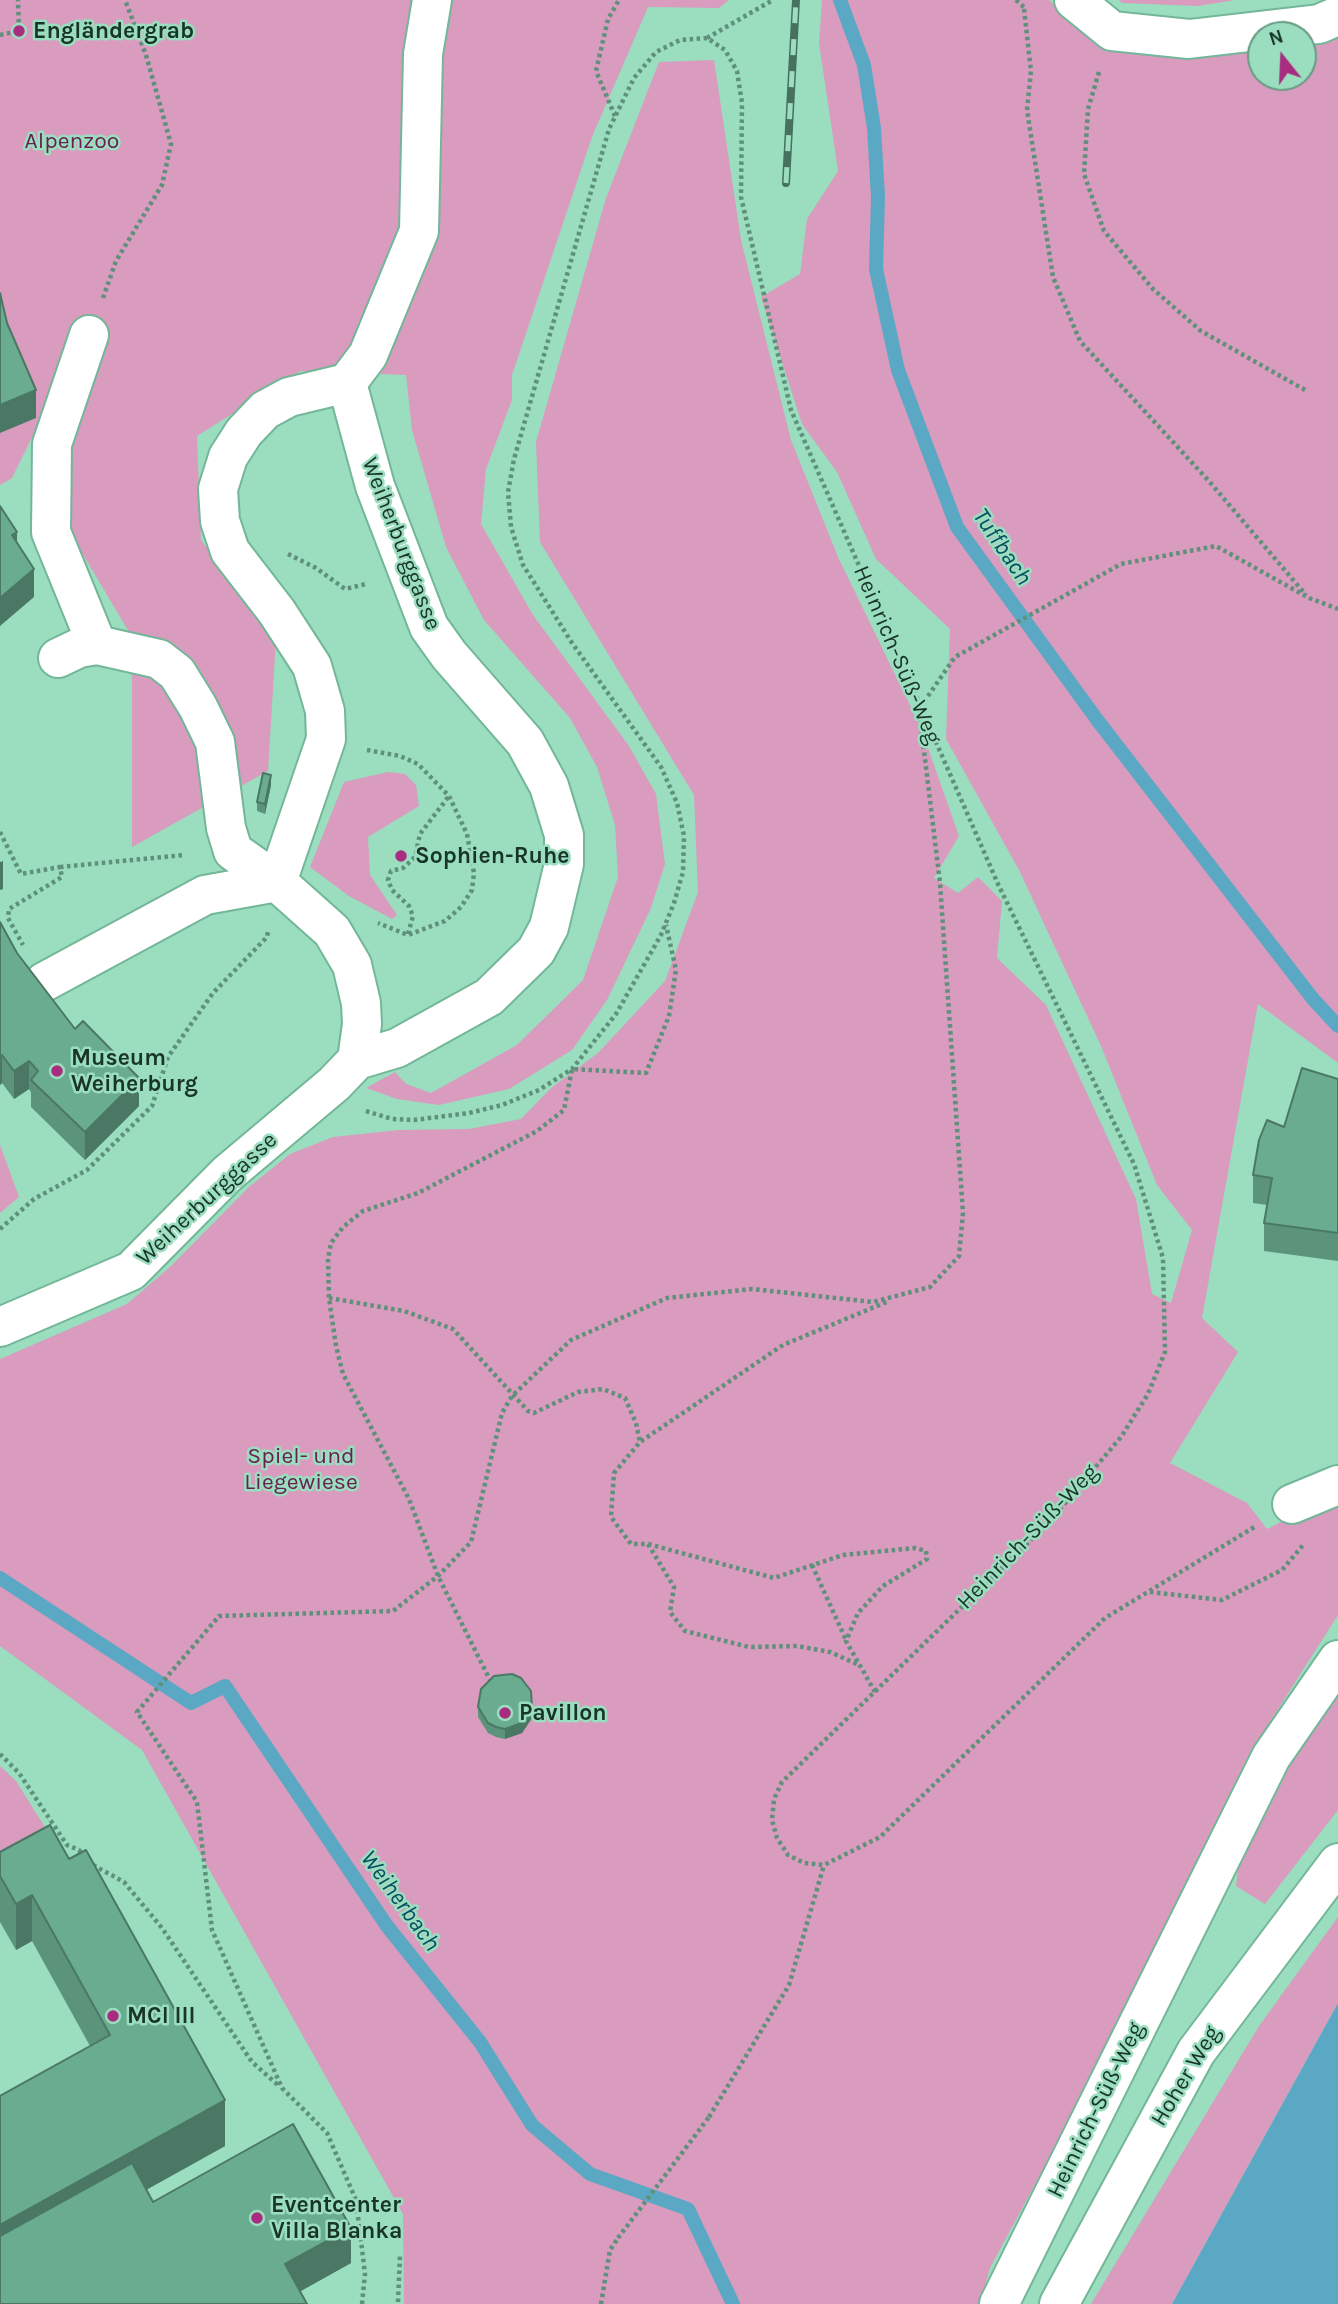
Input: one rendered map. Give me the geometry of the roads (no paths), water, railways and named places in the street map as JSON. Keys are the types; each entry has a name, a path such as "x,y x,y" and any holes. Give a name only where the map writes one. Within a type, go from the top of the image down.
{"street":[{"path":"277,882 326,739 325,711 312,666 230,551 220,521 218,489 228,457 244,432 265,410 289,397 347,383 368,355 419,231 423,54 432,0"},
{"path":"1074,0 1112,31 1189,39 1319,24 1338,16"},
{"path":"89,335 51,444 51,532 97,645"},
{"name":"Weiherburggasse","path":"0,1327 131,1271 228,1174 345,1072 463,1014 515,975 536,951 548,928 564,864 564,835 557,807 538,764 508,719 442,646 429,627 375,486 347,383"},
{"path":"58,658 79,648 97,645 159,659 177,673 215,742 226,828 233,851 277,882 332,931 344,947 358,985 362,1024 345,1072"},
{"path":"44,982 205,895 277,882"},
{"name":"Heinrich-Süß-Weg","path":"999,2304 1271,1757 1338,1660"},
{"name":"Hoher Weg","path":"1059,2304 1195,2052 1338,1863"}],"water":[{"path":"1338,2003 1338,2304 1172,2304 1241,2179"}],"waterway":[{"name":"Tuffbach","path":"840,0 864,65 874,128 878,197 876,269 898,370 957,527 1098,721 1313,999 1338,1026"},
{"name":"Weiherbach","path":"0,1578 191,1703 225,1686 387,1926 480,2042 532,2125 590,2174 688,2209 733,2304"}],"railway":[{"path":"786,183 796,0"}],"place":[{"name":"Engländergrab","path":"19,31"},
{"name":"Sophien-Ruhe","path":"401,856"},
{"name":"Museum Weiherburg","path":"57,1071"},
{"name":"Pavillon","path":"505,1713"},
{"name":"MCI III","path":"113,2016"},
{"name":"Eventcenter Villa Blanka","path":"257,2218"}],"park label":[{"name":"Alpenzoo","path":"72,141"},
{"name":"Spiel- und Liegewiese","path":"301,1469"}]}
